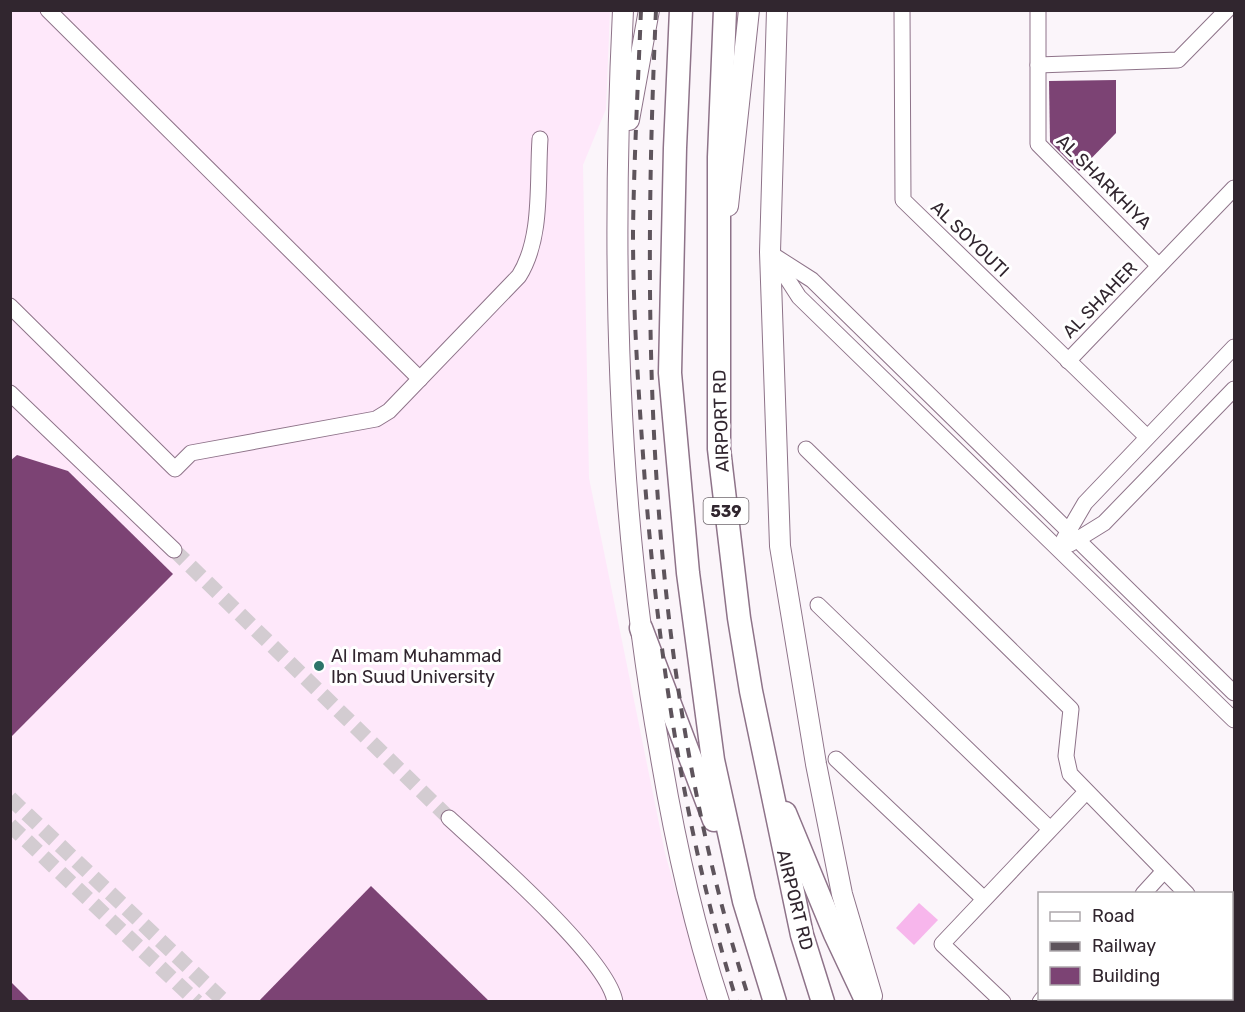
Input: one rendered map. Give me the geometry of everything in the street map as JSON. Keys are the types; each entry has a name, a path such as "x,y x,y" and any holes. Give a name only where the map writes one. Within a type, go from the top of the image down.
{"highway":[{"name":"539","path":"681,10 675,148 670,373 688,573 714,760 744,901 775,1002"},
{"name":"AIRPORT RD","path":"725,10 719,157 719,449 739,618 771,779 780,842 802,935 823,1002"},
{"path":"640,628 680,727 744,901"},
{"path":"771,779 835,934 867,1002"}],"main road":[{"path":"622,10 619,172 621,434 640,628 669,803 707,965 719,1002"},
{"path":"619,172 649,10"},
{"path":"718,295 748,10"},
{"path":"777,10 770,252 780,546 816,764 840,883 874,1002"}],"street":[{"path":"48,10 420,379"},
{"name":"AL SOYOUTI","path":"902,10 903,200 1147,437"},
{"name":"AL SHARKHIYA","path":"1038,10 1038,144 1160,266"},
{"path":"1038,66 1178,60 1222,12"},
{"path":"10,306 175,469 191,453 376,419 389,411 525,266 534,240 540,139"},
{"name":"AL SHAHER","path":"1068,361 1234,188"},
{"path":"770,252 812,280 1234,693"},
{"path":"770,252 799,297 1234,720"},
{"path":"1059,550 1073,535 1085,503 1234,347"},
{"path":"1073,535 1104,523 1234,389"},
{"path":"10,393 174,550"},
{"path":"806,449 1071,709 1066,756 1070,774 1185,892"},
{"path":"818,605 1049,828"},
{"path":"836,759 983,898"},
{"path":"1003,1002 942,944 1049,828 1086,792"},
{"path":"449,818 585,949 605,975 615,1002"},
{"path":"1145,892 1164,871"}],"shaded area":[{"name":"Al Imam Muhammad Ibn Suud University","path":"10,11 610,11 606,109 583,165 589,478 665,853 707,1001 11,1001"},
{"path":"919,903 938,920 914,945 896,928"}],"building":[{"path":"1116,80 1116,133 1079,171 1050,142 1049,81"},
{"path":"17,455 68,471 173,574 10,738 10,461"},
{"path":"371,886 490,1002 258,1002"},
{"path":"10,981 31,1002 10,1002"}],"tunnel":[{"path":"174,550 449,818"},
{"path":"10,798 225,1002"},
{"path":"10,825 197,1002"}],"railway":[{"path":"641,10 633,263 635,326 651,549 666,680 688,810 718,938 737,1002"},
{"path":"656,10 650,260 652,386 659,511 671,635 690,759 716,881 750,1002"}],"place":[{"name":"Al Imam Muhammad Ibn Suud University","path":"319,666"}]}
